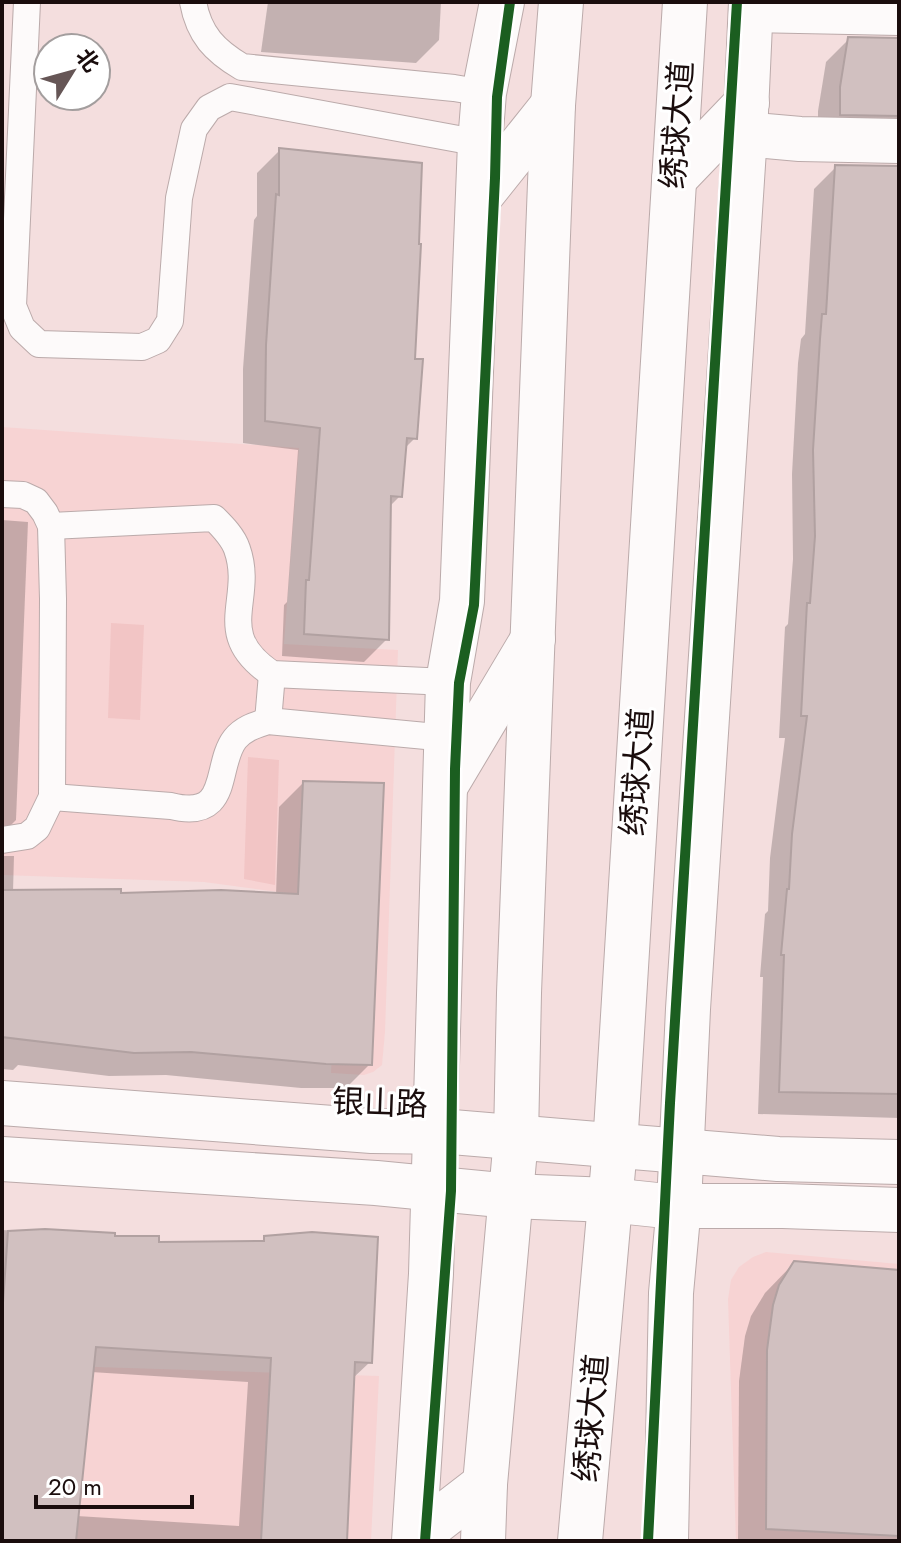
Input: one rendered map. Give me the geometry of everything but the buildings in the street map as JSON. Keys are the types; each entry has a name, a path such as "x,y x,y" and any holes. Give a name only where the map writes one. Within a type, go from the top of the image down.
{"main road":[{"path":"415,1539 431,1274 448,682 462,601 480,143 484,93 502,2"},
{"path":"483,1541 485,1484 516,1138 553,105 561,2"},
{"name":"绣球大道","path":"580,1541 615,1147 685,2"},
{"path":"666,1541 671,1293 679,1205 690,977 751,6 899,13"},
{"path":"478,199 553,105"},
{"path":"674,179 746,118"},
{"path":"746,118 800,139 899,141"},
{"path":"445,787 533,639"},
{"name":"银山路","path":"2,1103 372,1131 434,1131 778,1159 899,1162"},
{"path":"2,1159 376,1183 511,1196 679,1205 899,1210"},
{"path":"415,1539 485,1484"}],"lane":[{"path":"27,2 13,306 22,328 39,344 142,347 158,340 170,321 179,198 194,129 209,108 230,97 480,143"},
{"path":"193,2 206,36 219,54 242,67 484,93"},
{"path":"2,494 23,495 36,501 51,526 53,599 52,797 37,828 27,836 2,840"},
{"path":"51,526 214,518 237,548 240,571 237,624 243,647 255,663 272,674 448,682"},
{"path":"268,721 272,674"},
{"path":"52,797 188,810 209,801 221,786 234,740 248,728 268,721 447,738"}],"shaded area":[{"path":"2,427 299,448 284,644 398,650 385,1032 382,1065 373,1072 364,1075 331,1073 338,900 204,882 2,875"},
{"path":"111,623 144,625 140,720 108,718"},
{"path":"248,757 279,760 275,885 244,879"},
{"path":"766,1252 899,1264 899,1541 736,1541 728,1299 731,1280 739,1267"},
{"path":"2,1364 379,1376 371,1541 2,1541"}],"cycle path":[{"path":"425,1541 451,1191 455,769 459,683 474,605 497,97 510,2"},
{"path":"648,1541 670,1103 737,2"}]}
